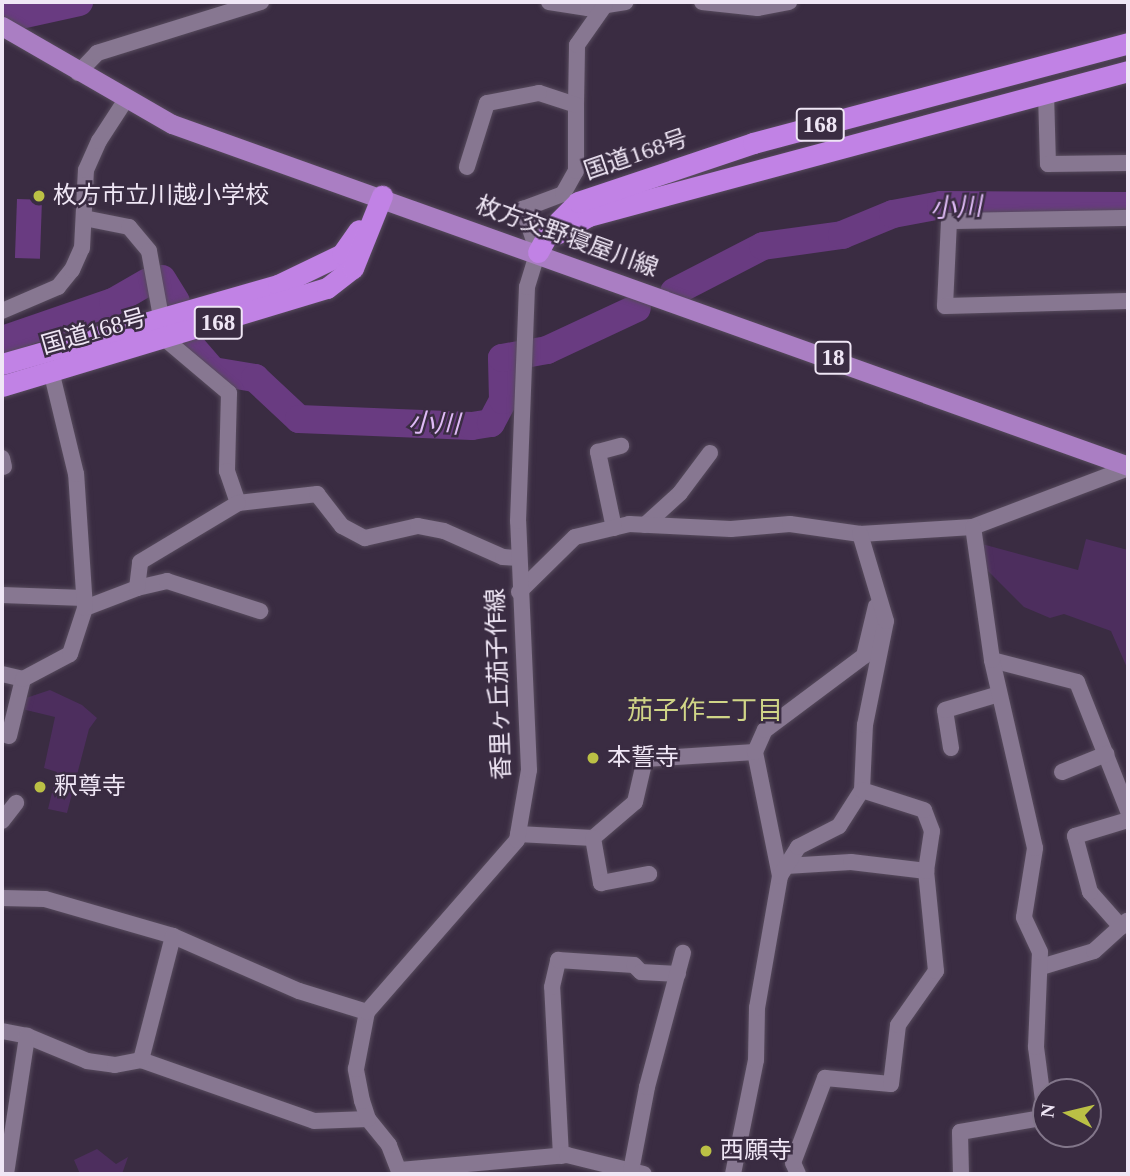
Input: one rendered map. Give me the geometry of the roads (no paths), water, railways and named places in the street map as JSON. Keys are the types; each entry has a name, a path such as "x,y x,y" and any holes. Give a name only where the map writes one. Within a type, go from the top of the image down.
{"highway":[{"name":"国道168号","path":"538,252 551,229 578,202 753,143 1128,43"},
{"name":"国道168号","path":"538,252 556,233 587,216 1128,71"},
{"name":"国道168号","path":"2,364 162,329 327,288 353,268 382,196"},
{"name":"国道168号","path":"2,386 51,371 162,329"}],"main road":[{"name":"枚方交野寝屋川線","path":"2,26 125,101 172,124 382,196 1128,467"}],"street":[{"path":"78,72 97,53 261,2"},
{"path":"549,2 587,5 626,2"},
{"path":"710,2 758,8 789,2"},
{"path":"578,202 577,45 605,5"},
{"path":"467,167 486,103 538,93 576,105"},
{"path":"1046,93 1048,164 1128,163"},
{"path":"2,311 58,287 82,248 86,170 99,141 125,101"},
{"path":"538,252 523,209 563,194 576,171"},
{"path":"84,218 129,227 149,251 162,329 229,393 227,471 238,503"},
{"path":"1128,218 949,221 945,306 1128,301"},
{"name":"香里ヶ丘茄子作線","path":"400,1172 389,1145 368,1119 356,1069 367,1012 435,932 483,884 518,834 529,769 519,558 527,287 538,252"},
{"path":"2,674 23,679 70,654 85,603 76,474 51,371"},
{"path":"582,456 621,446"},
{"path":"598,452 614,528"},
{"path":"645,525 680,494 710,453"},
{"path":"519,592 575,537 614,528 645,525 731,529 790,524 860,534 973,527 1128,467"},
{"path":"137,588 140,562 238,503 317,494 342,526 365,538 418,526 444,531 503,557 519,558"},
{"path":"961,1174 960,1132 1041,1118 1044,1108 1036,1047 1040,952 1024,917 1035,848 992,660 973,527"},
{"path":"733,1174 756,1060 757,1008 783,871 798,847 839,826 862,790 864,725 885,632 860,534"},
{"path":"2,595 85,603 167,582 260,611"},
{"path":"783,871 755,752 765,730 864,656 875,625 877,594"},
{"path":"992,660 1077,682 1128,811"},
{"path":"9,736 23,679"},
{"path":"951,748 945,710 999,694"},
{"path":"518,834 593,838 635,802 645,759 755,752"},
{"path":"1062,772 1106,754"},
{"path":"798,1174 793,1163 825,1078 891,1084 898,1025 936,971 926,871 932,831 924,810 862,790"},
{"path":"1041,967 1094,951 1124,923 1090,892 1075,836 1128,820"},
{"path":"593,838 601,883 649,874"},
{"path":"783,871 851,862 926,871"},
{"path":"2,898 45,899 173,936 299,991 367,1012"},
{"path":"141,1060 173,936"},
{"path":"400,1172 561,1156 637,1173 647,1087 683,953"},
{"path":"561,1156 552,987 558,960 634,965 641,972 678,974"},
{"path":"2,1031 27,1036 87,1061 115,1065 141,1060 314,1121 368,1119"},
{"path":"6,1174 27,1036"}],"waterway":[{"path":"2,19 79,2"},
{"name":"小川","path":"674,292 763,246 842,235 893,214 941,205 1128,206"},
{"name":"小川","path":"162,279 176,301"},
{"name":"小川","path":"2,340 113,302 147,282"},
{"name":"小川","path":"192,347 213,371 255,378 299,419 472,426 491,423 503,400 502,358 547,350 637,308"}],"place":[{"name":"枚方市立川越小学校","path":"39,196"},
{"name":"本誓寺","path":"593,758"},
{"name":"釈尊寺","path":"40,787"},
{"name":"西願寺","path":"706,1151"}],"district":[{"name":"茄子作二丁目","path":"705,711"}]}
